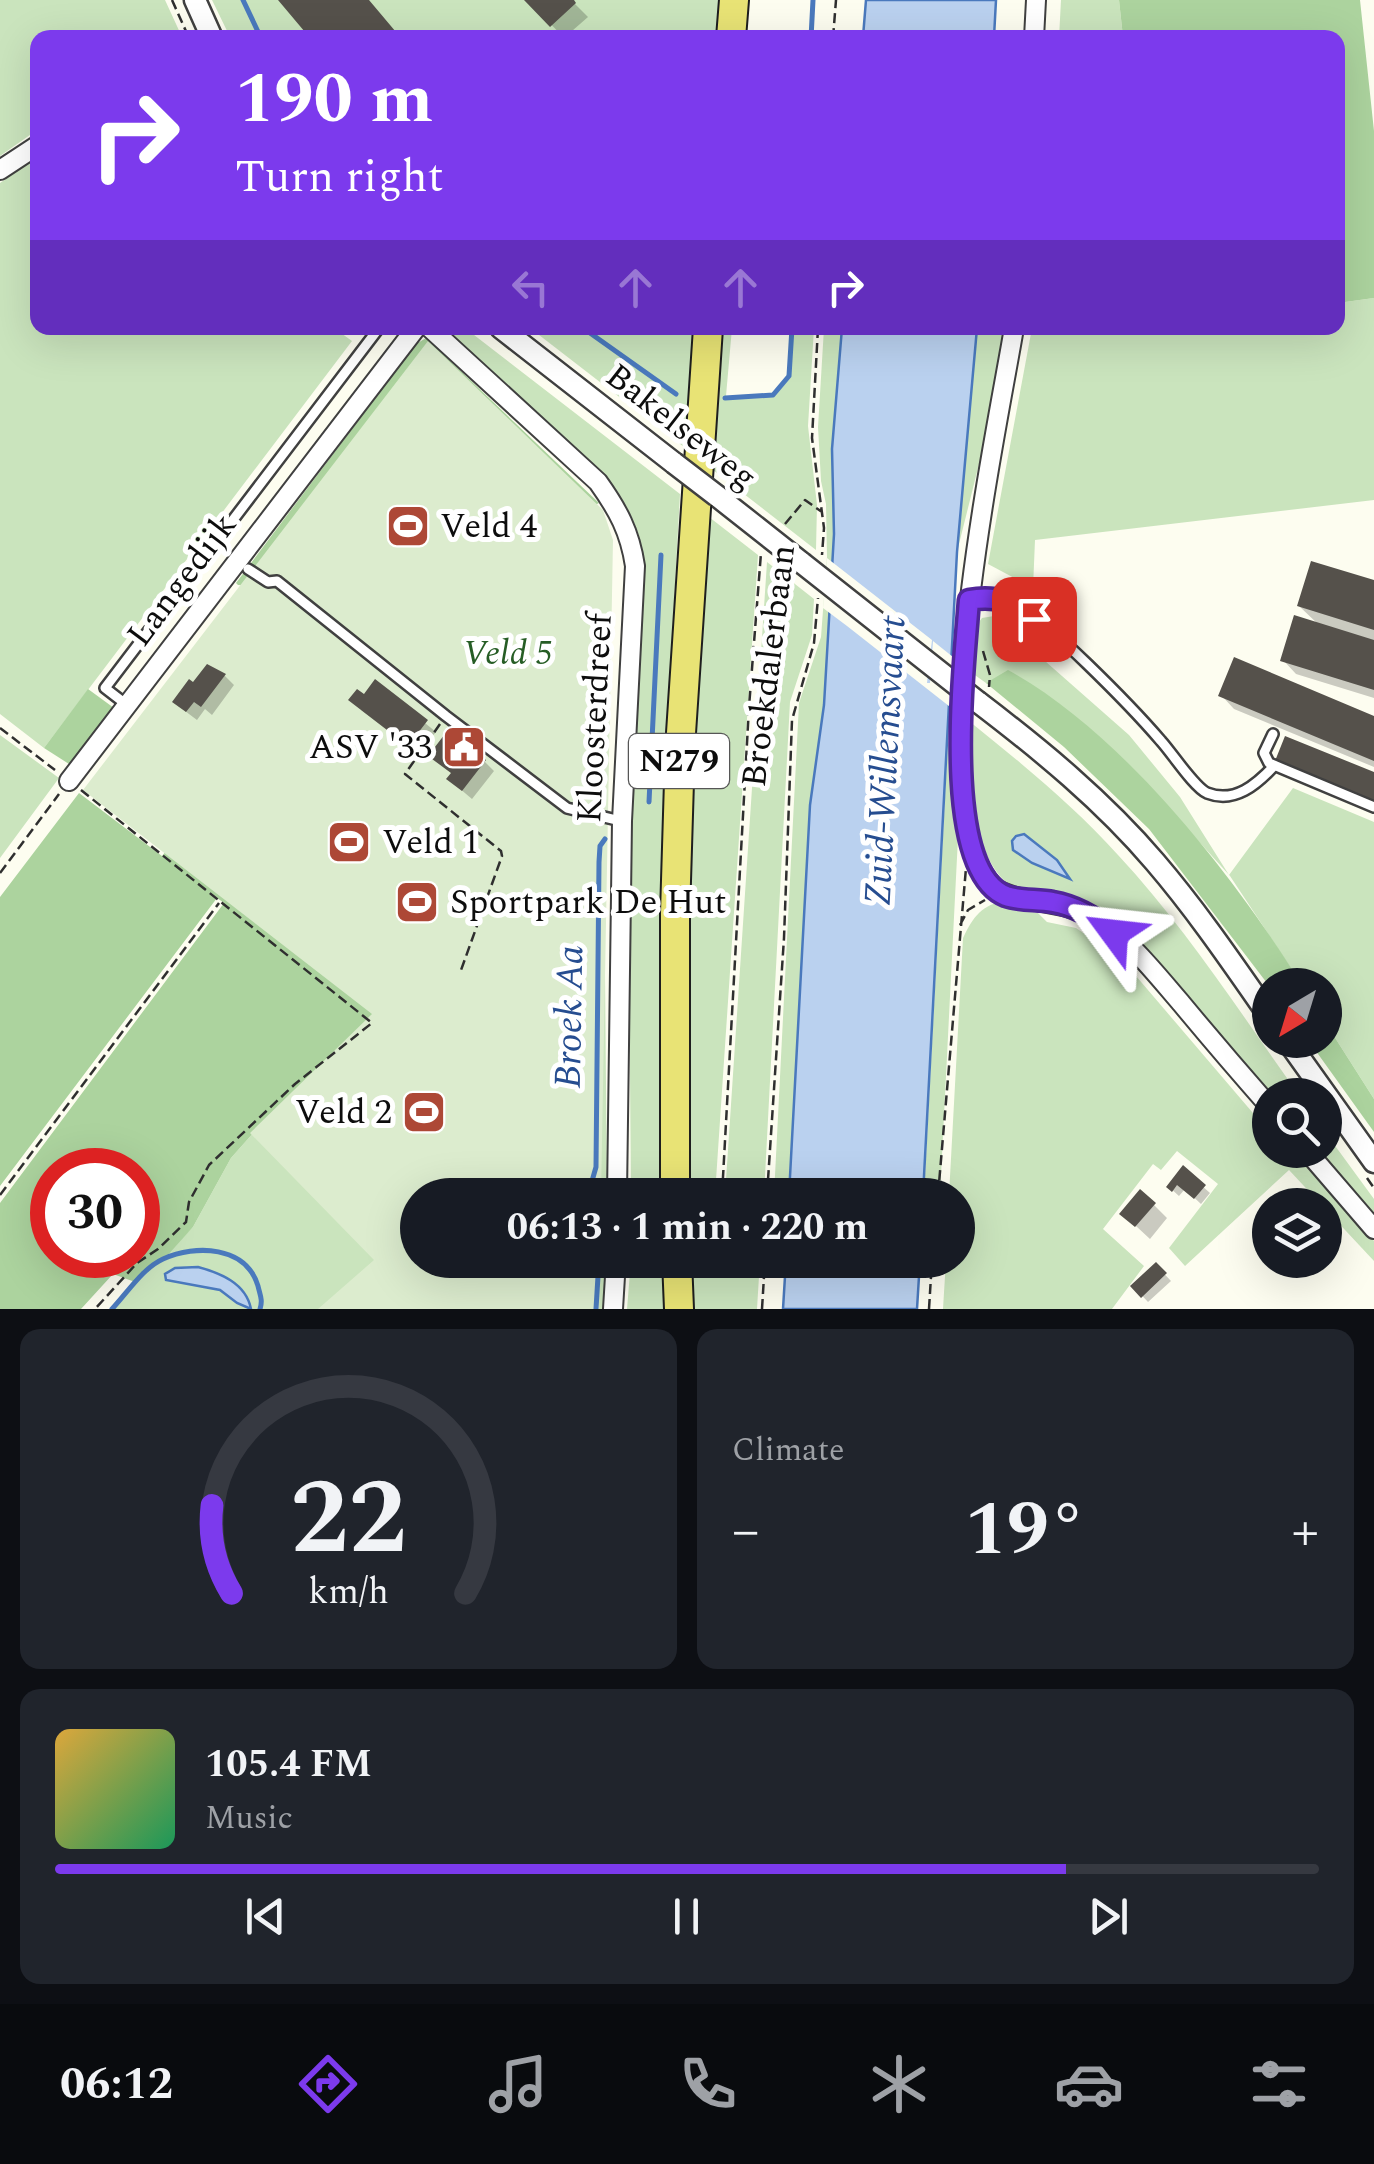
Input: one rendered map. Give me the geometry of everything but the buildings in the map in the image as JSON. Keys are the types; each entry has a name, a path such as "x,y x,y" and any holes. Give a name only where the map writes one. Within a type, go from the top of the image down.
{"main road":[{"path":"732,30 734,0"},
{"name":"N279","path":"675,1178 675,914 680,748 693,506 707,335"},
{"path":"678,1278 679,1309"}],"street":[{"path":"194,0 208,30"},
{"path":"1034,30 1036,0"},
{"path":"0,170 30,150"},
{"name":"Langedijk","path":"69,781 411,335"},
{"name":"Kloosterdreef","path":"438,335 598,482 618,509 631,538 634,566 622,821 617,1178"},
{"name":"Bakelseweg","path":"510,335 811,565 1063,771 1136,842 1194,910 1252,991"},
{"path":"1013,335 969,600 960,772 970,844 988,880 1006,896 1056,902 1093,916 1134,949 1252,1087"},
{"path":"1300,1058 1374,1162"},
{"path":"1321,1168 1374,1229"},
{"path":"613,1309 615,1278"}],"lane":[{"path":"127,705 105,688 375,335"},
{"path":"248,569 268,582 278,580 567,808 622,821"},
{"path":"969,600 987,597 1011,601 1058,637 1148,725 1204,792 1227,796 1253,788 1274,766"},
{"path":"1273,734 1264,753 1274,766 1374,807"}],"path":[{"path":"172,0 185,30"},
{"path":"834,30 836,0"},
{"name":"Broekdalerbaan","path":"811,565 824,528 812,438 818,335"},
{"path":"780,530 806,500 822,512"},
{"path":"723,1178 749,708 762,548"},
{"name":"Broekdalerbaan","path":"768,1178 784,938 792,720 814,643 819,586"},
{"path":"446,716 405,774 501,851 502,856 460,973"},
{"path":"0,728 372,1023 295,1084 209,1166 197,1183 186,1222 158,1250 137,1263 95,1309"},
{"path":"0,873 69,781"},
{"path":"939,1178 970,844"},
{"path":"960,926 968,910 984,900 1006,896"},
{"path":"0,1195 220,902"},
{"path":"762,1309 764,1278"},
{"path":"929,1309 931,1278"}],"green space":[{"path":"0,0 165,0 179,30 30,30 30,135 0,156"},
{"path":"212,0 722,0 720,30 227,30"},
{"path":"1061,0 1119,0 1122,30 1059,30"},
{"path":"1119,0 1360,0 1374,131 1374,298 1345,302 1345,30 1122,30"},
{"path":"30,162 30,335 344,335 352,341 44,748 0,714 0,183"},
{"path":"1374,298 1374,500 1035,540 1033,588 988,564 1031,335 1345,335 1345,302"},
{"path":"450,335 474,335 680,494 665,767 664,1178 631,1178 628,834 645,574 633,522 618,492"},
{"path":"539,335 693,335 684,447"},
{"path":"714,335 731,335 726,396 747,397 763,396 782,385 792,335 814,335 808,426 817,505 816,550 704,463"},
{"path":"824,335 841,335 832,449 834,534 824,705 810,805 790,1178 775,1178 799,703 821,637 827,557 826,504 818,427"},
{"path":"976,335 1011,335 957,552"},
{"path":"426,338 599,503 585,510 276,587 238,585 416,344"},
{"name":"Sportpark De Hut","path":"428,341 603,510 613,540 601,1178 400,1178 400,1278 600,1278 599,1309 318,1309 374,1260 250,1133 372,1014 83,790"},
{"path":"700,510 758,555 716,1178 686,1178 684,930"},
{"path":"767,562 814,599 812,635 790,702 765,1178 726,1178"},
{"path":"994,616 1129,735 1180,797 1229,875 1095,733 1009,671 986,683 972,673 976,626 982,618"},
{"path":"1008,670 1093,730 1173,810 1210,854 1291,968 1255,968 1149,829 1064,747 986,683"},
{"path":"88,689 114,708 69,764 44,748"},
{"path":"969,721 1065,802 1143,883 1252,1029 1252,1058 1273,1058 1287,1078 1255,1078 1132,939 1011,887 986,854 979,833"},
{"path":"0,735 59,778 0,858"},
{"path":"948,741 959,818 941,1178 925,1178"},
{"path":"1293,788 1374,822 1374,1099 1342,1049 1342,968 1291,968 1229,875"},
{"path":"79,793 162,856 188,825 556,847 255,1131 231,1158 193,1227 160,1262 160,1148 41,1148 224,903 217,898 0,1186 0,897"},
{"path":"604,863 607,1178 400,1178 400,1278 606,1278 603,1309 111,1309 142,1278 160,1278 160,1260 193,1227 231,1158 255,1131"},
{"path":"1006,901 1038,913 1047,922 1076,928 1108,950 1136,976 1252,1112 1252,1168 1310,1168 1328,1188 1306,1188 1289,1170 1270,1188 1252,1188 1252,1204 1185,1266 1169,1248 1218,1184 1177,1151 1161,1170 1153,1164 1103,1229 1144,1266 1112,1309 943,1309 945,1278 975,1278 975,1178 950,1178 963,938 979,913"},
{"path":"1342,1049 1374,1099 1374,1132 1342,1087 1342,1078 1335,1078 1321,1058 1342,1058"},
{"path":"1342,1155 1374,1199 1374,1220 1329,1168 1342,1168"},
{"path":"30,1163 30,1278 109,1278 81,1309 0,1309 0,1203"},
{"path":"1342,1204 1374,1241 1374,1261 1342,1227"},
{"path":"630,1278 666,1278 667,1309 627,1309"},
{"path":"688,1278 759,1278 757,1309 689,1309"}],"water":[{"path":"866,0 996,0 994,30 864,30"},
{"name":"Zuid-Willemsvaart","path":"841,335 976,335 957,552 924,1178 790,1178 810,805 824,705 834,534 832,449"},
{"path":"1024,834 1057,860 1070,879 1013,850 1012,841"},
{"path":"198,1267 238,1286 251,1309 220,1290 166,1280 165,1274 175,1268"},
{"path":"785,1278 919,1278 917,1309 783,1309"}],"pier":[{"path":"827,558 932,640 927,683 933,641 958,661 954,710 823,608"}],"waterway":[{"path":"243,0 257,30"},
{"path":"811,30 813,0"},
{"path":"593,335 676,394"},
{"path":"725,398 773,395 789,376 792,335"},
{"path":"649,802 661,555"},
{"name":"Broek Aa","path":"593,1178 599,862 600,846 605,839"},
{"name":"Broek Aa","path":"112,1309 156,1263 176,1254 204,1250 243,1263 258,1286 260,1309"},
{"name":"Broek Aa","path":"596,1309 598,1278"}],"place":[{"name":"Veld 4","path":"408,526"},
{"name":"ASV '33","path":"464,747"},
{"name":"Veld 1","path":"349,842"},
{"name":"Sportpark De Hut","path":"417,902"},
{"name":"Veld 2","path":"424,1112"}],"route":[{"path":"1034,619 1011,601 987,597 969,600 960,772 970,844 988,880 1006,896 1056,902 1093,916 1114,933"}],"park label":[{"name":"Veld 5","path":"508,653"}]}
